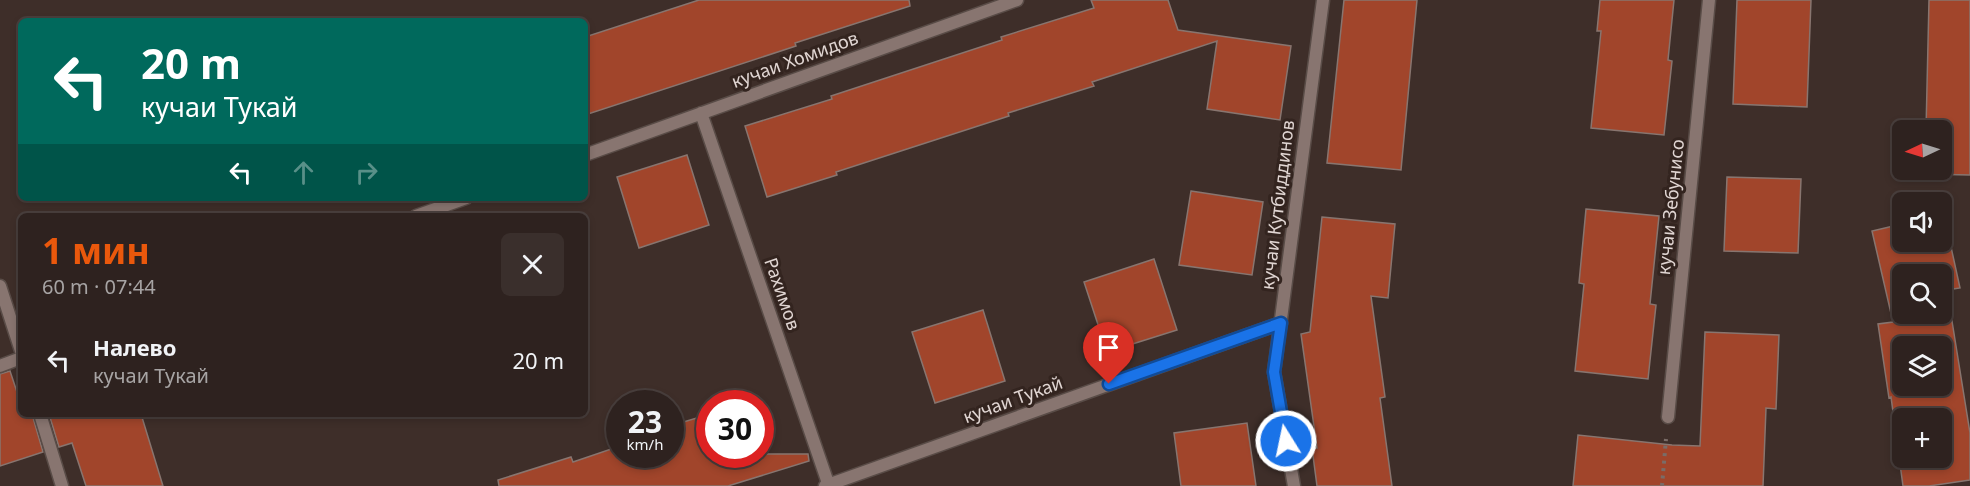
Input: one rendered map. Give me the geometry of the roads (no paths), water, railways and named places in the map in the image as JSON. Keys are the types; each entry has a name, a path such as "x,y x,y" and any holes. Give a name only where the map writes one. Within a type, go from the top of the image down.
{"street":[{"name":"кучаи Хомидов","path":"588,154 1017,0"},
{"name":"кучаи Кутбиддинов","path":"1293,486 1274,372 1323,0"},
{"name":"кучаи Зебунисо","path":"1668,417 1709,0"},
{"name":"Рахимов","path":"701,113 828,486"},
{"path":"424,213 458,201"},
{"path":"0,286 18,342"},
{"name":"кучаи Тукай","path":"828,486 1281,323"},
{"path":"0,366 18,359"},
{"path":"41,417 62,486"}]}
